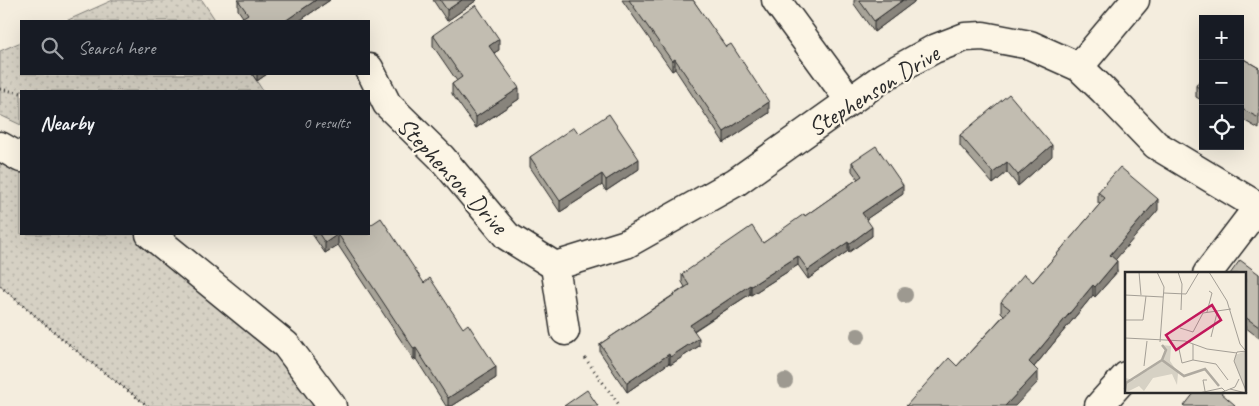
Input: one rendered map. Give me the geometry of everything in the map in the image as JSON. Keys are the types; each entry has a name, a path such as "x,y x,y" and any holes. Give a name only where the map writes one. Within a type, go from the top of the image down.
{"street":[{"path":"776,0 850,101"},
{"path":"1079,67 1135,0"},
{"name":"Stephenson Drive","path":"370,70 386,104 441,157 506,236 555,266 626,244 736,182 885,76 934,49 965,37 983,36 1030,45 1079,67 1104,90 1156,145 1259,207"},
{"path":"0,146 20,157"},
{"path":"1209,272 1259,207"},
{"path":"151,235 286,345 332,406"},
{"path":"555,266 565,331"},
{"path":"1099,406 1125,377"}],"path":[{"path":"0,89 20,93"},
{"path":"0,286 84,357 148,406"},
{"path":"565,331 620,406"}],"shaded area":[{"path":"113,0 202,0 215,20 68,20"},
{"path":"20,42 20,75 253,75 262,90 20,90 20,125 0,115 0,51"},
{"path":"0,146 20,157 20,235 151,235 332,406 148,406 84,357 0,286"}],"building":[{"path":"238,0 316,0 286,20 239,20 248,14"},
{"path":"440,0 462,0 447,10"},
{"path":"629,0 693,0 726,47 731,44 769,102 724,132 675,59 672,61"},
{"path":"859,0 903,0 874,21"},
{"path":"476,5 499,39 489,46 519,88 476,117 452,84 462,77 433,35"},
{"path":"1244,59 1259,68 1259,118 1244,110"},
{"path":"1009,94 1052,145 1018,175 1007,162 993,173 960,135"},
{"path":"609,114 639,159 606,180 602,174 560,201 530,157 574,127 579,134"},
{"path":"876,146 903,185 862,213 872,227 808,270 798,256 750,285 690,325 699,338 670,357 669,354 627,383 600,344 689,285 682,274 752,226 763,243 862,176 852,162"},
{"path":"1120,167 1158,199 1110,255 1117,261 1095,287 1093,285 1029,362 1038,371 1005,406 906,406 949,358 957,366 1010,309 1001,302 1024,274 1033,282 1105,198 1098,192"},
{"path":"381,218 424,283 430,278 463,328 468,324 496,367 448,398 416,348 414,349 339,235 370,235 370,225"},
{"path":"320,235 337,235 325,243"},
{"path":"1240,260 1259,274 1259,327 1246,318 1246,272 1231,272"},
{"path":"587,390 598,406 564,406"},
{"path":"1193,394 1222,394 1235,405 1234,406 1184,406"}]}
